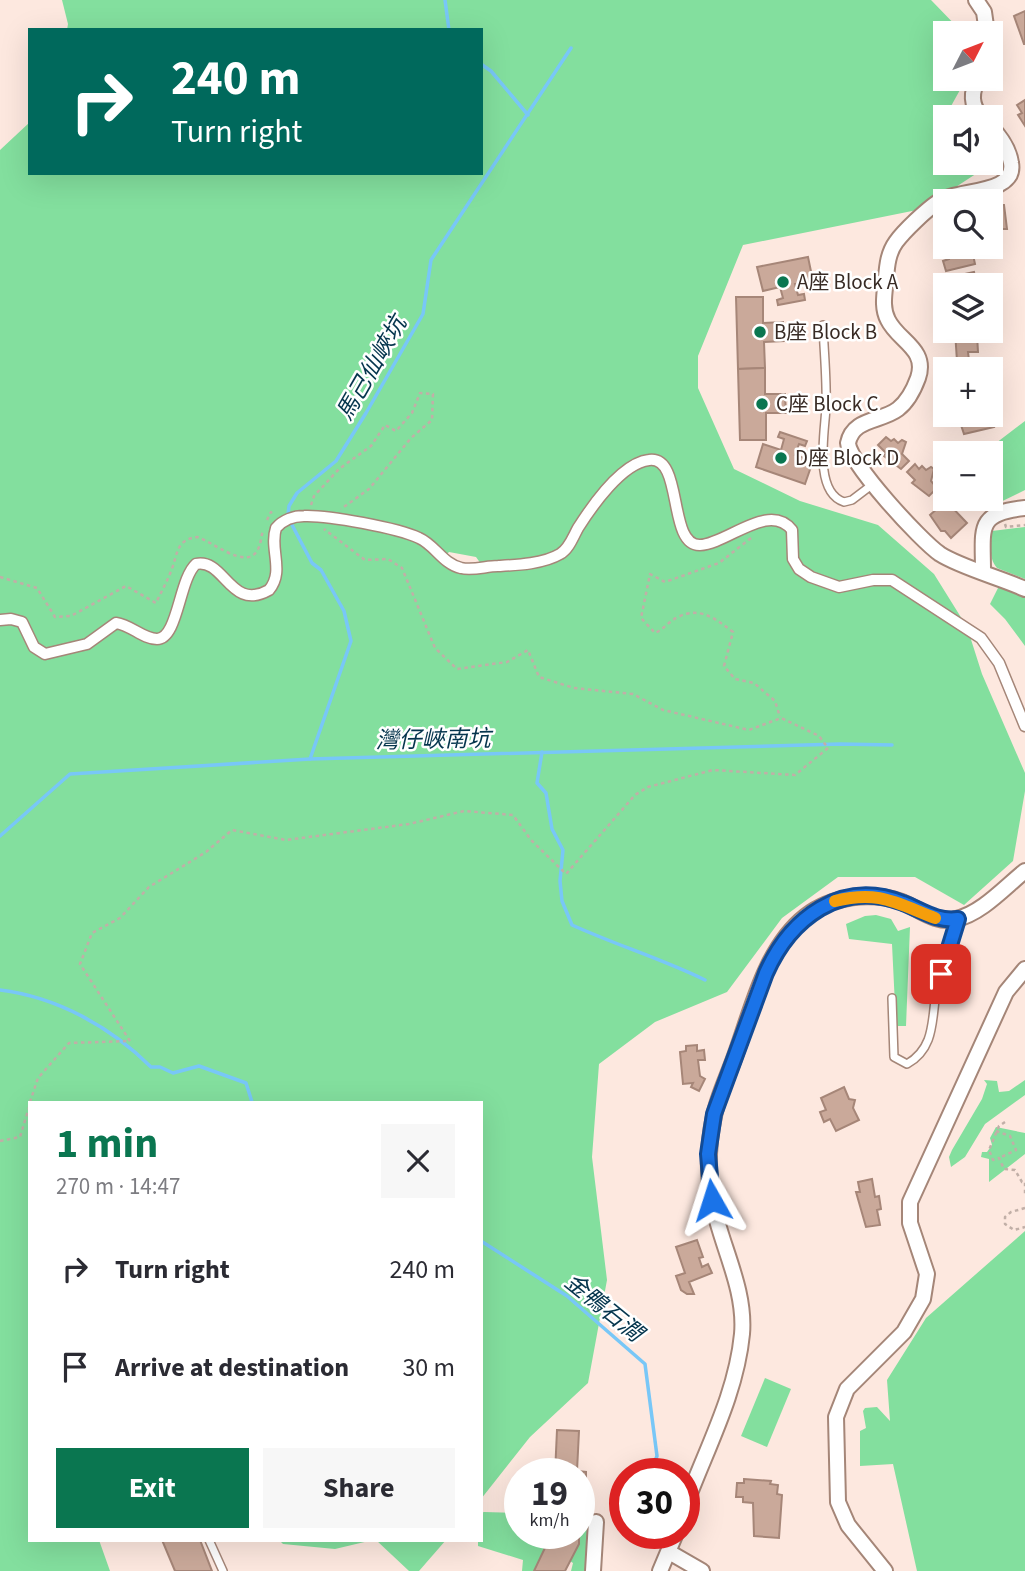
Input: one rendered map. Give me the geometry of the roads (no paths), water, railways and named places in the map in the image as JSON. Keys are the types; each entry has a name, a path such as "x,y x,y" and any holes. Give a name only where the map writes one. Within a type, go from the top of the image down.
{"street":[{"path":"976,0 984,12 985,21"},
{"path":"1003,143 1011,159 1012,168 1003,183 939,201 896,242 890,253 884,306 886,318 916,352 920,369 908,398 899,408 858,425 849,436 851,456 940,554 1025,589"},
{"path":"0,620 22,622 34,647 45,654 87,643 116,623 129,626 151,638 160,639 171,628 184,581 197,564 209,566 242,593 256,595 269,590 277,574 273,540 277,526 307,516 337,519 419,538 449,564 458,568 520,564 562,553 625,469 643,461 659,461 666,469 678,507 681,532 689,543 712,543 749,525 777,520 792,530 793,559 799,569 811,577 839,587 879,579 898,582 981,638 999,663 1020,720 1025,726"},
{"path":"983,571 983,540 988,520 999,511 1025,508"},
{"path":"700,1468 734,1381 742,1331 738,1291 712,1200 708,1154 714,1114 774,955 805,917 832,902 846,898 883,897 902,902 939,919 958,919 977,909 1025,871"},
{"path":"885,1571 848,1525 838,1503 836,1417 847,1389 904,1332 923,1299 927,1274 910,1223 910,1202 1006,992 1025,969"},
{"path":"593,1571 596,1522"},
{"path":"665,1561 702,1571"}],"lane":[{"path":"823,325 826,407 822,454 829,486 834,496 844,502 852,500 874,483"},
{"path":"892,998 894,1057 907,1064 922,1053 932,1033 937,989 958,919"},
{"path":"210,1542 223,1571"}],"waterway":[{"path":"445,0 449,28"},
{"name":"馬己仙峽坑","path":"288,515 289,506 297,493 336,461 366,413 423,314 431,260 571,48"},
{"path":"483,65 491,71 528,115"},
{"name":"馬己仙峽坑","path":"291,523 312,563 321,570 344,611 351,641 310,759"},
{"name":"灣仔峽南坑","path":"0,836 70,774 310,759 840,744 892,745"},
{"path":"542,752 537,783 546,793 552,829 563,850 560,881 562,901 572,925 705,980"},
{"name":"金鴨石澗","path":"0,990 42,999 82,1016 119,1039 151,1067 160,1067 173,1073 199,1066 246,1083 252,1101"},
{"name":"金鴨石澗","path":"483,1242 567,1296 645,1364 656,1458"}],"place":[{"name":"A座 Block A","path":"783,282"},
{"name":"B座 Block B","path":"760,332"},
{"name":"C座 Block C","path":"762,404"},
{"name":"D座 Block D","path":"781,458"}]}
